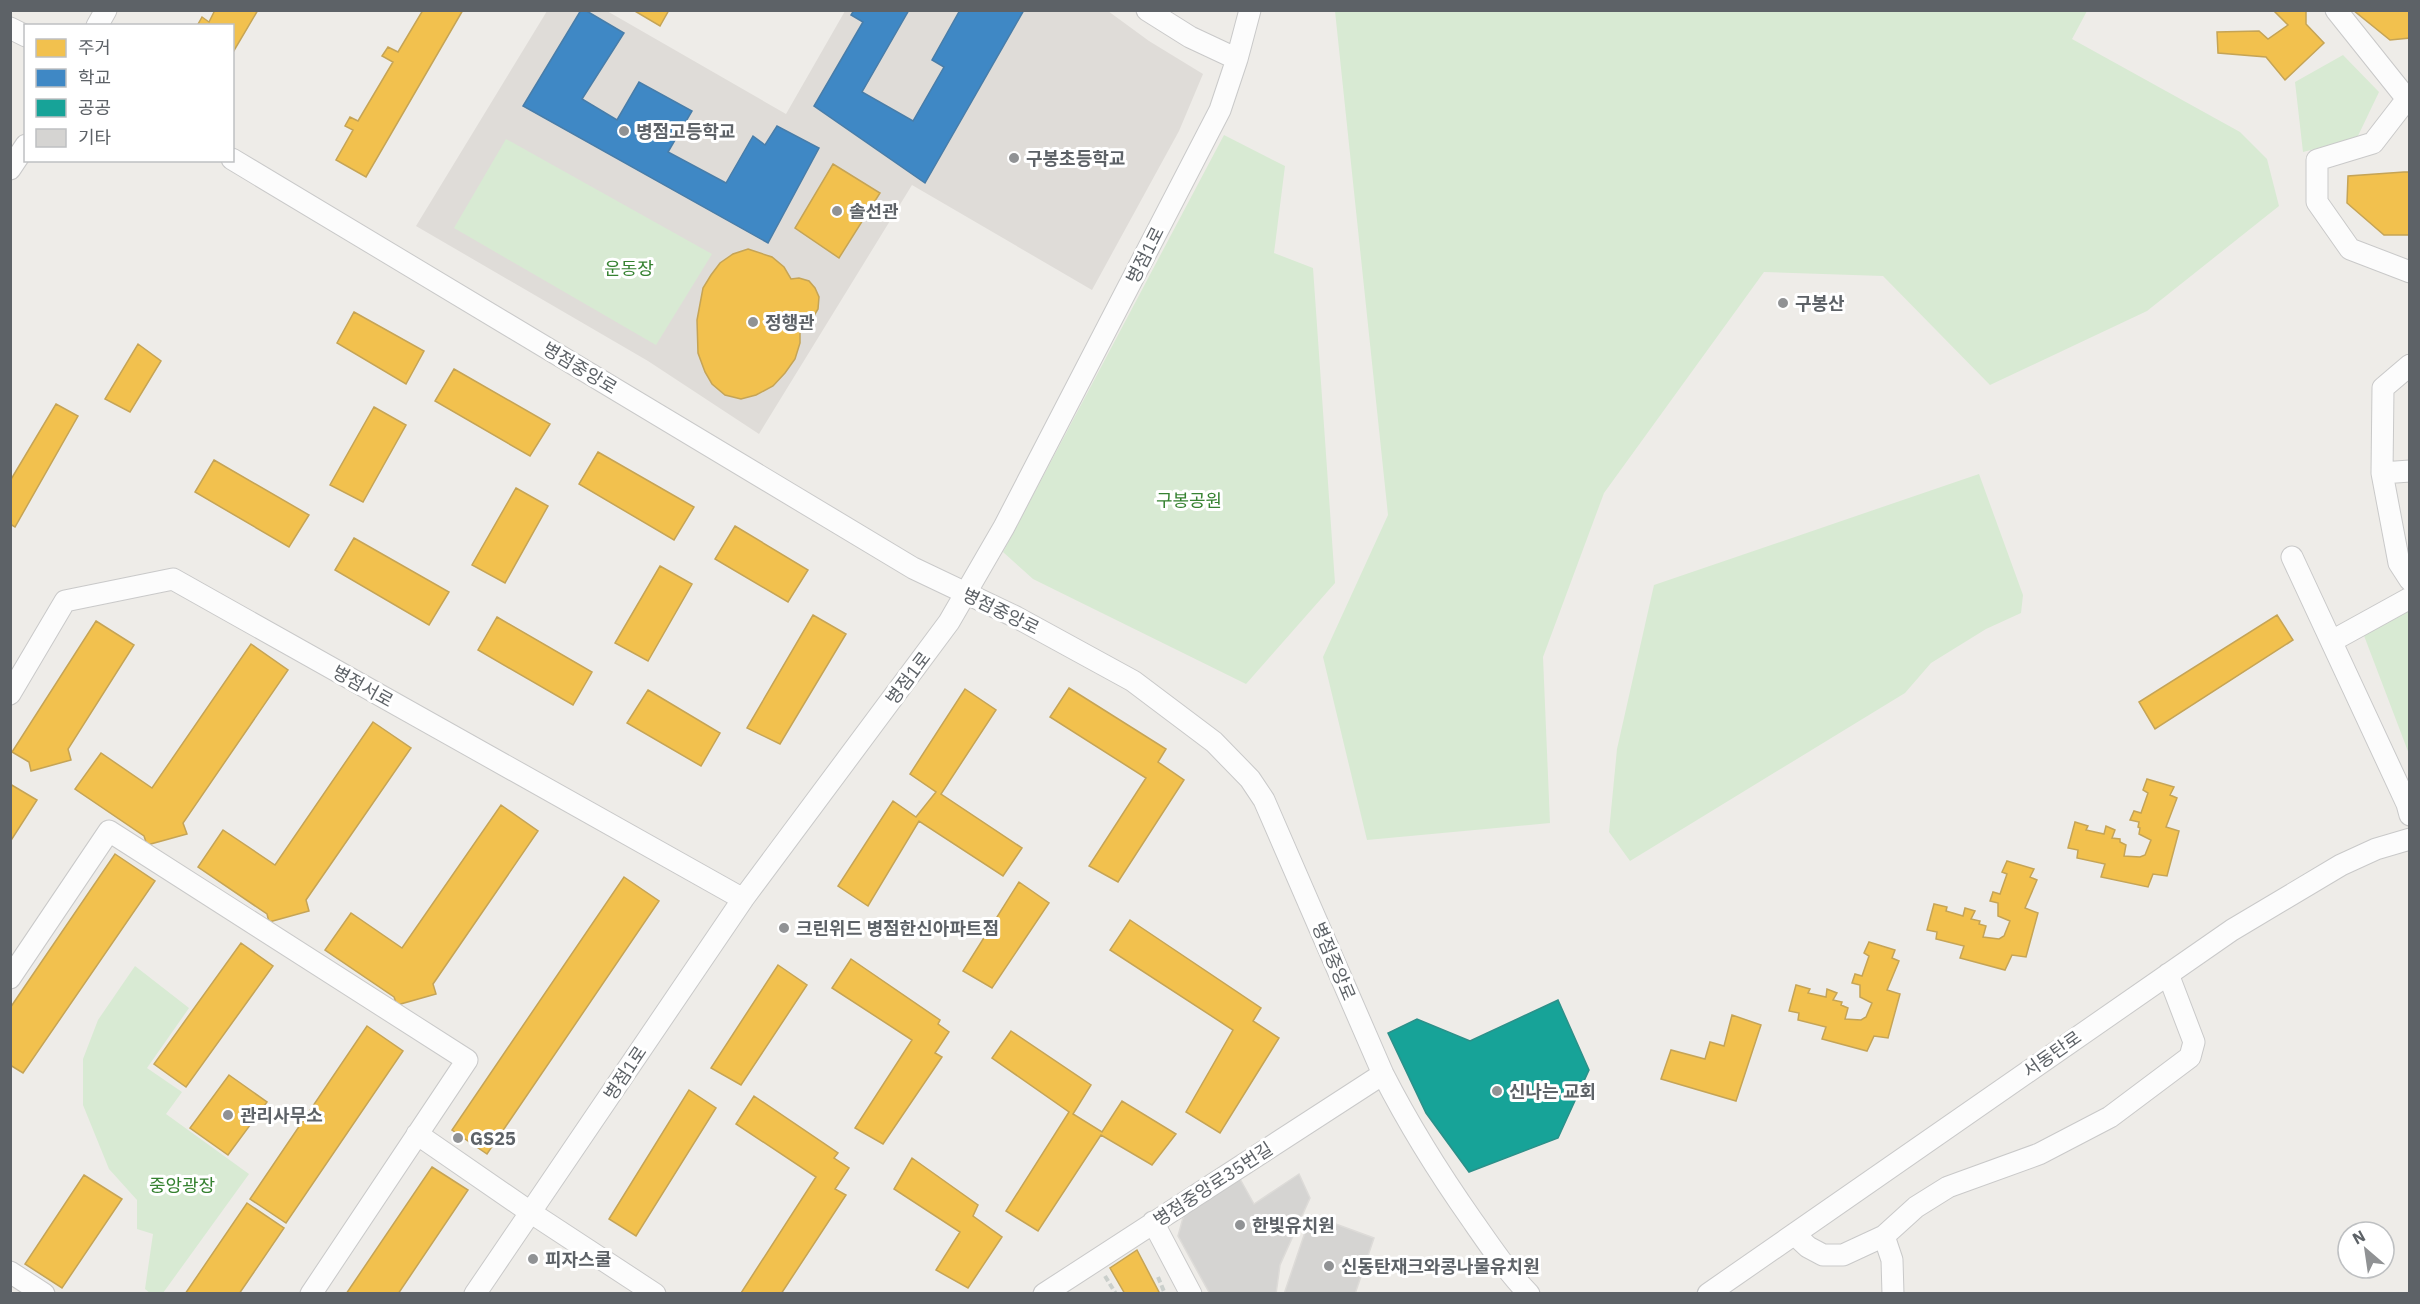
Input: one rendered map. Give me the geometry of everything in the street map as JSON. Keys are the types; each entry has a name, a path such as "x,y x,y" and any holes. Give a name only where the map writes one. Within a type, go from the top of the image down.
{"street":[{"path":"99,24 106,10"},
{"path":"1147,10 1190,37 1237,59"},
{"name":"병점1로","path":"475,1293 743,899 949,622 966,594 1004,527 1220,110 1250,10"},
{"path":"2336,10 2407,99 2373,143 2316,160 2317,202 2350,249 2409,272"},
{"path":"10,28 24,35"},
{"path":"10,169 24,148"},
{"name":"병점중앙로","path":"234,160 913,568 1016,616 1133,681 1214,742 1239,766 1263,800 1276,825 1383,1074 1403,1115 1449,1187 1511,1275 1529,1293"},
{"path":"2409,365 2383,388 2382,473 2399,563 2409,580"},
{"path":"2382,473 2409,471"},
{"path":"2292,557 2407,804 2409,815"},
{"name":"병점서로","path":"10,694 65,601 173,579 743,899"},
{"path":"2332,641 2409,598"},
{"path":"10,978 109,831 467,1060 311,1293"},
{"name":"서동탄로","path":"1708,1293 2232,930 2341,865 2376,849 2409,839"},
{"path":"1794,1234 1808,1247 1823,1255 1843,1254 1884,1236 1916,1207 1948,1187 2039,1154 2110,1117 2190,1057 2194,1042 2168,974"},
{"name":"병점중앙로35번길","path":"1044,1293 1383,1074"},
{"path":"417,1134 530,1212 655,1293"},
{"path":"1153,1222 1191,1293"},
{"path":"1884,1236 1892,1260 1893,1293"},
{"path":"10,1272 44,1293"}],"path":[{"path":"1102,1270 1116,1293"},
{"path":"1156,1274 1165,1293"}],"shaded area":[{"path":"547,11 607,11 786,114 845,11 1108,11 1149,41 1203,74 1179,131 1092,290 912,185 759,434 648,361 416,226"}],"green space":[{"path":"1335,11 2087,11 2072,39 2240,132 2267,159 2279,206 2147,311 1990,385 1883,276 1764,272 1604,493 1543,657 1550,823 1367,840 1323,657 1388,515"},
{"path":"2343,55 2379,92 2357,138 2303,152 2295,82"},
{"name":"구봉공원","path":"1224,135 1285,166 1274,253 1313,268 1335,583 1246,684 1033,579 1003,552"},
{"name":"운동장","path":"506,139 712,254 656,345 454,228"},
{"path":"1979,474 2023,595 2021,613 1986,629 1931,663 1905,693 1630,861 1609,832 1617,749 1654,585"},
{"path":"2409,606 2409,754 2363,633"},
{"name":"중앙광장","path":"135,966 189,1008 147,1068 182,1092 166,1114 249,1174 163,1293 150,1293 145,1289 153,1234 137,1229 137,1200 109,1169 83,1105 83,1059 98,1020"}],"building: 주거":[{"path":"215,10 258,10 234,51 234,24 198,24 202,17 209,22"},
{"path":"423,10 463,10 366,177 336,160 353,130 345,126 350,117 358,121 393,62 382,56 388,47 398,52"},
{"path":"633,10 669,10 660,26"},
{"path":"2273,10 2306,10 2306,24 2324,43 2285,80 2266,57 2218,53 2217,32 2259,31 2268,39 2288,25"},
{"path":"2353,10 2410,10 2410,38 2390,40"},
{"name":"솔선관","path":"833,164 880,193 839,258 795,228"},
{"path":"2410,172 2410,235 2384,235 2347,203 2348,176"},
{"name":"정행관","path":"748,249 772,257 784,267 791,279 799,278 809,281 819,297 818,309 812,319 800,326 800,343 795,359 785,373 773,386 756,395 741,399 725,395 712,384 705,372 698,353 697,320 703,288 711,275 720,263 733,254"},
{"path":"354,312 424,351 406,384 337,343"},
{"path":"138,344 161,361 130,412 105,399"},
{"path":"454,369 550,424 530,456 435,401"},
{"path":"56,404 78,416 15,527 10,524 10,481"},
{"path":"374,407 406,425 363,502 330,485"},
{"path":"598,452 694,507 674,540 579,484"},
{"path":"214,460 309,515 289,547 195,492"},
{"path":"516,488 548,506 505,583 472,565"},
{"path":"735,526 808,570 788,602 715,559"},
{"path":"354,538 449,592 429,625 335,570"},
{"path":"660,566 692,584 648,661 615,643"},
{"path":"813,615 846,634 780,744 747,728"},
{"path":"2277,615 2293,640 2155,729 2139,702"},
{"path":"497,617 592,672 573,705 478,650"},
{"path":"96,621 134,645 68,749 71,760 31,771 29,762 12,752"},
{"path":"251,644 288,670 183,823 187,834 147,845 144,836 75,789 101,753 152,788"},
{"path":"1069,688 1166,749 1158,762 1184,780 1118,882 1089,866 1146,778 1050,717"},
{"path":"965,689 996,710 941,794 1022,848 1003,876 919,821 868,906 838,886 893,801 916,817 936,792 910,774"},
{"path":"648,690 720,733 701,766 627,723"},
{"path":"373,722 411,748 306,900 309,911 269,922 267,914 198,867 223,830 275,865"},
{"path":"2147,779 2174,787 2170,795 2177,798 2166,827 2179,831 2167,876 2153,874 2148,887 2101,877 2105,864 2077,858 2078,850 2068,848 2075,822 2088,826 2086,830 2104,834 2106,826 2115,830 2112,838 2120,839 2120,842 2126,845 2124,856 2145,855 2151,840 2139,834 2139,822 2130,820 2134,811 2141,813 2148,793 2143,790"},
{"path":"10,784 37,800 10,842"},
{"path":"501,805 538,831 433,984 436,994 397,1005 394,997 325,950 351,913 402,948"},
{"path":"115,854 155,881 23,1073 10,1065 10,1008"},
{"path":"2007,861 2034,869 2030,877 2037,880 2025,908 2038,913 2026,957 2012,955 2005,970 1960,958 1964,946 1936,939 1937,932 1927,930 1934,904 1947,907 1946,911 1963,916 1965,908 1975,911 1971,919 1980,921 1979,924 1986,926 1983,937 1999,939 2004,936 2010,921 1998,916 1998,903 1990,901 1993,892 2000,894 2007,874 2002,872"},
{"path":"624,877 659,901 487,1154 452,1130"},
{"path":"1019,882 1049,903 992,988 963,971"},
{"path":"1130,920 1261,1008 1253,1021 1279,1038 1220,1133 1186,1112 1233,1030 1110,950"},
{"path":"1869,942 1895,950 1892,958 1899,961 1887,990 1900,994 1888,1038 1874,1036 1867,1051 1822,1039 1826,1027 1798,1020 1799,1013 1789,1011 1796,985 1810,989 1808,993 1826,997 1827,989 1837,993 1833,1000 1842,1002 1841,1005 1848,1008 1845,1019 1861,1020 1866,1017 1872,1003 1860,997 1860,985 1852,983 1855,974 1862,976 1869,956 1864,953"},
{"path":"241,943 273,966 186,1087 154,1064"},
{"path":"851,959 940,1020 938,1024 949,1032 935,1053 942,1057 883,1144 855,1128 912,1040 832,988"},
{"path":"778,965 807,985 741,1085 711,1068"},
{"path":"1732,1015 1761,1025 1736,1101 1661,1079 1671,1050 1705,1059 1710,1042 1724,1046"},
{"path":"367,1026 403,1051 286,1223 250,1199"},
{"path":"1011,1031 1091,1085 1073,1114 1102,1132 1122,1101 1176,1134 1152,1165 1101,1135 1038,1231 1006,1211 1069,1112 992,1058"},
{"name":"관리사무소","path":"229,1075 267,1102 228,1155 190,1128"},
{"path":"689,1090 716,1108 636,1236 609,1219"},
{"path":"754,1096 838,1153 834,1158 849,1168 835,1189 846,1195 781,1294 741,1293 816,1177 736,1124"},
{"path":"912,1158 978,1205 973,1216 1002,1237 968,1288 936,1270 960,1232 894,1189"},
{"path":"432,1167 468,1190 398,1294 346,1294"},
{"path":"84,1175 122,1199 62,1288 25,1264"},
{"path":"247,1203 284,1228 239,1294 185,1294"},
{"path":"1137,1250 1160,1294 1125,1294 1110,1268"}],"building: 학교":[{"name":"병점고등학교","path":"581,10 585,10 624,33 582,99 617,120 639,82 692,111 668,152 726,183 753,136 765,145 777,126 819,148 768,243 523,106"},
{"path":"854,10 909,10 862,92 913,121 944,67 932,60 960,10 1024,10 925,183 814,106 863,22 851,15"}],"building: 공공":[{"name":"신나는 교회","path":"1558,1000 1589,1070 1558,1138 1469,1172 1426,1113 1388,1033 1417,1019 1470,1041"}],"building: 기타":[{"name":"한빛유치원","path":"1299,1174 1310,1198 1280,1265 1276,1294 1210,1294 1178,1236 1184,1214 1240,1179 1254,1204"},
{"name":"신동탄재크와콩나물유치원","path":"1311,1215 1374,1238 1355,1294 1284,1294"}],"place":[{"name":"병점고등학교","path":"624,131"},
{"name":"구봉초등학교","path":"1014,158"},
{"name":"솔선관","path":"837,211"},
{"name":"구봉산","path":"1783,303"},
{"name":"정행관","path":"753,322"},
{"name":"크린위드 병점한신아파트점","path":"784,928"},
{"name":"신나는 교회","path":"1497,1091"},
{"name":"관리사무소","path":"228,1115"},
{"name":"GS25","path":"458,1138"},
{"name":"한빛유치원","path":"1240,1225"},
{"name":"피자스쿨","path":"533,1259"},
{"name":"신동탄재크와콩나물유치원","path":"1329,1266"}]}
